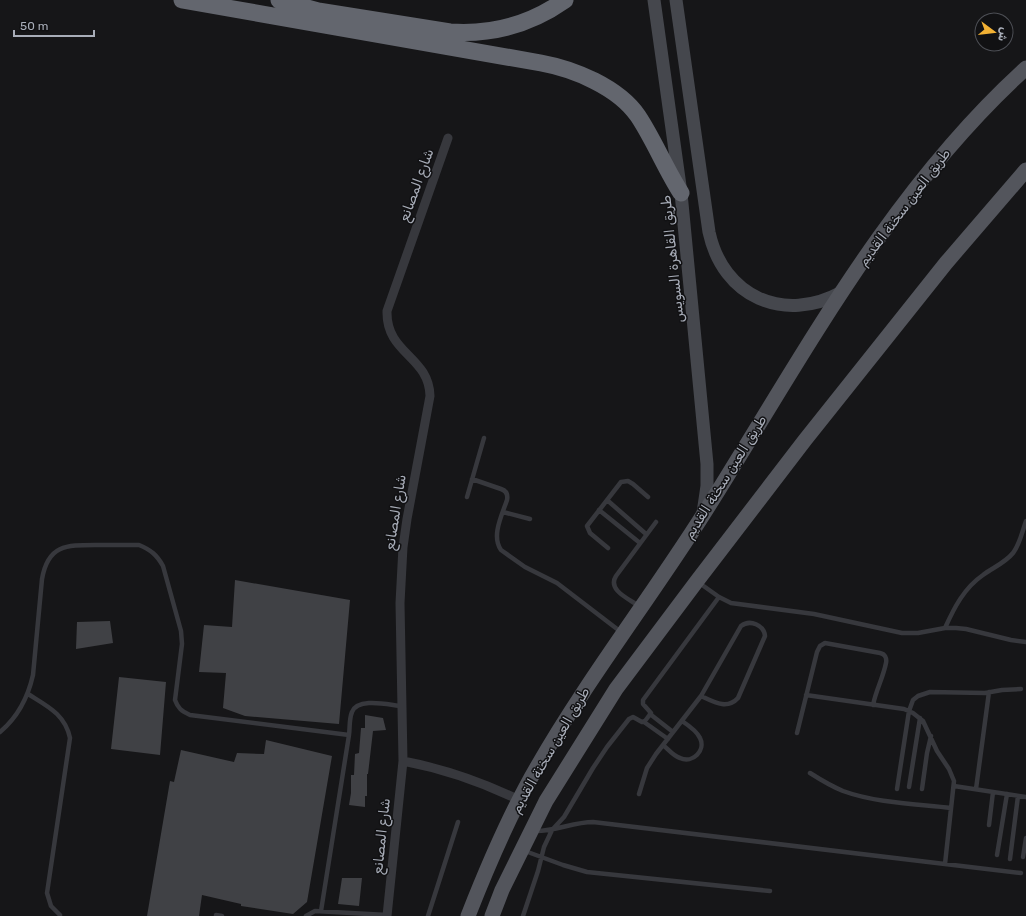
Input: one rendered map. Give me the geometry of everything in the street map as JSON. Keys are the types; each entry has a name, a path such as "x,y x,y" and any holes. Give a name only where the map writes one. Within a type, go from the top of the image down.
{"highway":[{"path":"182,0 541,63 568,70 594,80 621,99 633,111 652,140 681,193"},
{"path":"279,0 318,11 464,33 480,32 516,25 547,12 565,0"}],"main road":[{"name":"طريق القاهرة السويس","path":"654,0 681,193 707,464 707,486 702,516"},
{"path":"676,0 709,232 713,248 721,264 731,278 744,290 754,296 775,304 810,304 821,302 842,292"},
{"name":"طريق العين سخنة القديم","path":"468,916 482,881 519,800 554,739 594,674 702,516 842,292 882,233 945,150 1011,81 1026,68"},
{"name":"طريق العين سخنة القديم","path":"492,916 502,890 530,830 572,758 616,689 805,440 946,262 1026,170"}],"street":[{"name":"شارع المصانع","path":"387,915 403,761 400,603 403,547 429,402 430,389 429,382 423,370 405,353 394,338 388,325 387,311 448,138"},
{"path":"403,761 441,769 472,778 519,800"}],"lane":[{"path":"467,497 484,438"},
{"path":"472,480 504,490 508,497 496,536 498,546 501,550 526,567 557,583 622,634"},
{"path":"608,548 590,533 588,524 621,482 628,481 634,484 648,498"},
{"path":"607,500 646,534"},
{"path":"599,510 640,543"},
{"path":"503,512 530,519"},
{"path":"640,607 617,590 613,585 613,582 656,522"},
{"path":"945,628 957,603 968,589 981,576 1003,562 1012,554 1018,544 1026,522"},
{"path":"0,732 18,712 28,694 33,674 42,578 44,566 50,556 60,548 72,545 140,545 150,549 158,556 178,617 182,644 175,700 183,712 190,715 349,735"},
{"path":"697,581 719,598 731,603 814,614 897,633 918,633 945,628 966,629 1011,640 1026,642"},
{"path":"673,732 650,714 650,711 643,704 643,700 719,598"},
{"path":"639,794 647,768 701,696 741,626 749,622 761,627 765,636 738,698 731,704 726,705 701,696"},
{"path":"796,733 818,649 822,644 829,642 885,655 887,660 882,680 876,690 873,705"},
{"path":"897,789 910,705 913,700 918,696 930,692 972,693 1021,689"},
{"path":"976,789 989,692"},
{"path":"28,694 60,717 68,730 70,738 47,893 50,906 60,915"},
{"path":"806,695 900,708 909,711 923,721 937,751 952,775 954,786 945,864"},
{"path":"321,911 349,735 351,713 360,704 365,703 402,706"},
{"path":"644,722 650,714"},
{"path":"522,916 538,871 547,839 552,830 564,817 592,768 606,747 629,718 634,717 641,722 644,722 668,739"},
{"path":"909,787 920,718"},
{"path":"663,745 679,758 684,760 695,757 699,753 702,743 700,738 697,733 682,720"},
{"path":"922,789 931,736"},
{"path":"810,773 832,786 862,796 951,808"},
{"path":"954,786 1026,798"},
{"path":"989,825 993,792"},
{"path":"997,855 1007,794"},
{"path":"1010,859 1018,796"},
{"path":"428,916 458,822"},
{"path":"530,830 552,830 580,822 600,822 1022,873"},
{"path":"1023,857 1026,838"},
{"path":"521,849 542,858 576,869 599,874 770,891"},
{"path":"306,916 311,912 321,911 387,915"},
{"path":"216,915 222,916"}],"building":[{"path":"235,580 350,600 339,724 245,716 223,708 226,673 199,672 204,625 232,627"},
{"path":"110,621 113,643 76,649 77,622"},
{"path":"119,677 166,682 160,755 111,749"},
{"path":"365,715 383,718 386,730 373,731 367,774 367,796 365,796 365,807 349,805 351,775 354,775 355,754 359,753 361,728 365,728"},
{"path":"266,740 332,756 307,902 293,914 241,906 241,904 202,895 199,916 147,916 170,781 174,782 181,750 234,762 237,753 264,754"},
{"path":"342,878 362,878 359,906 338,904"}]}
